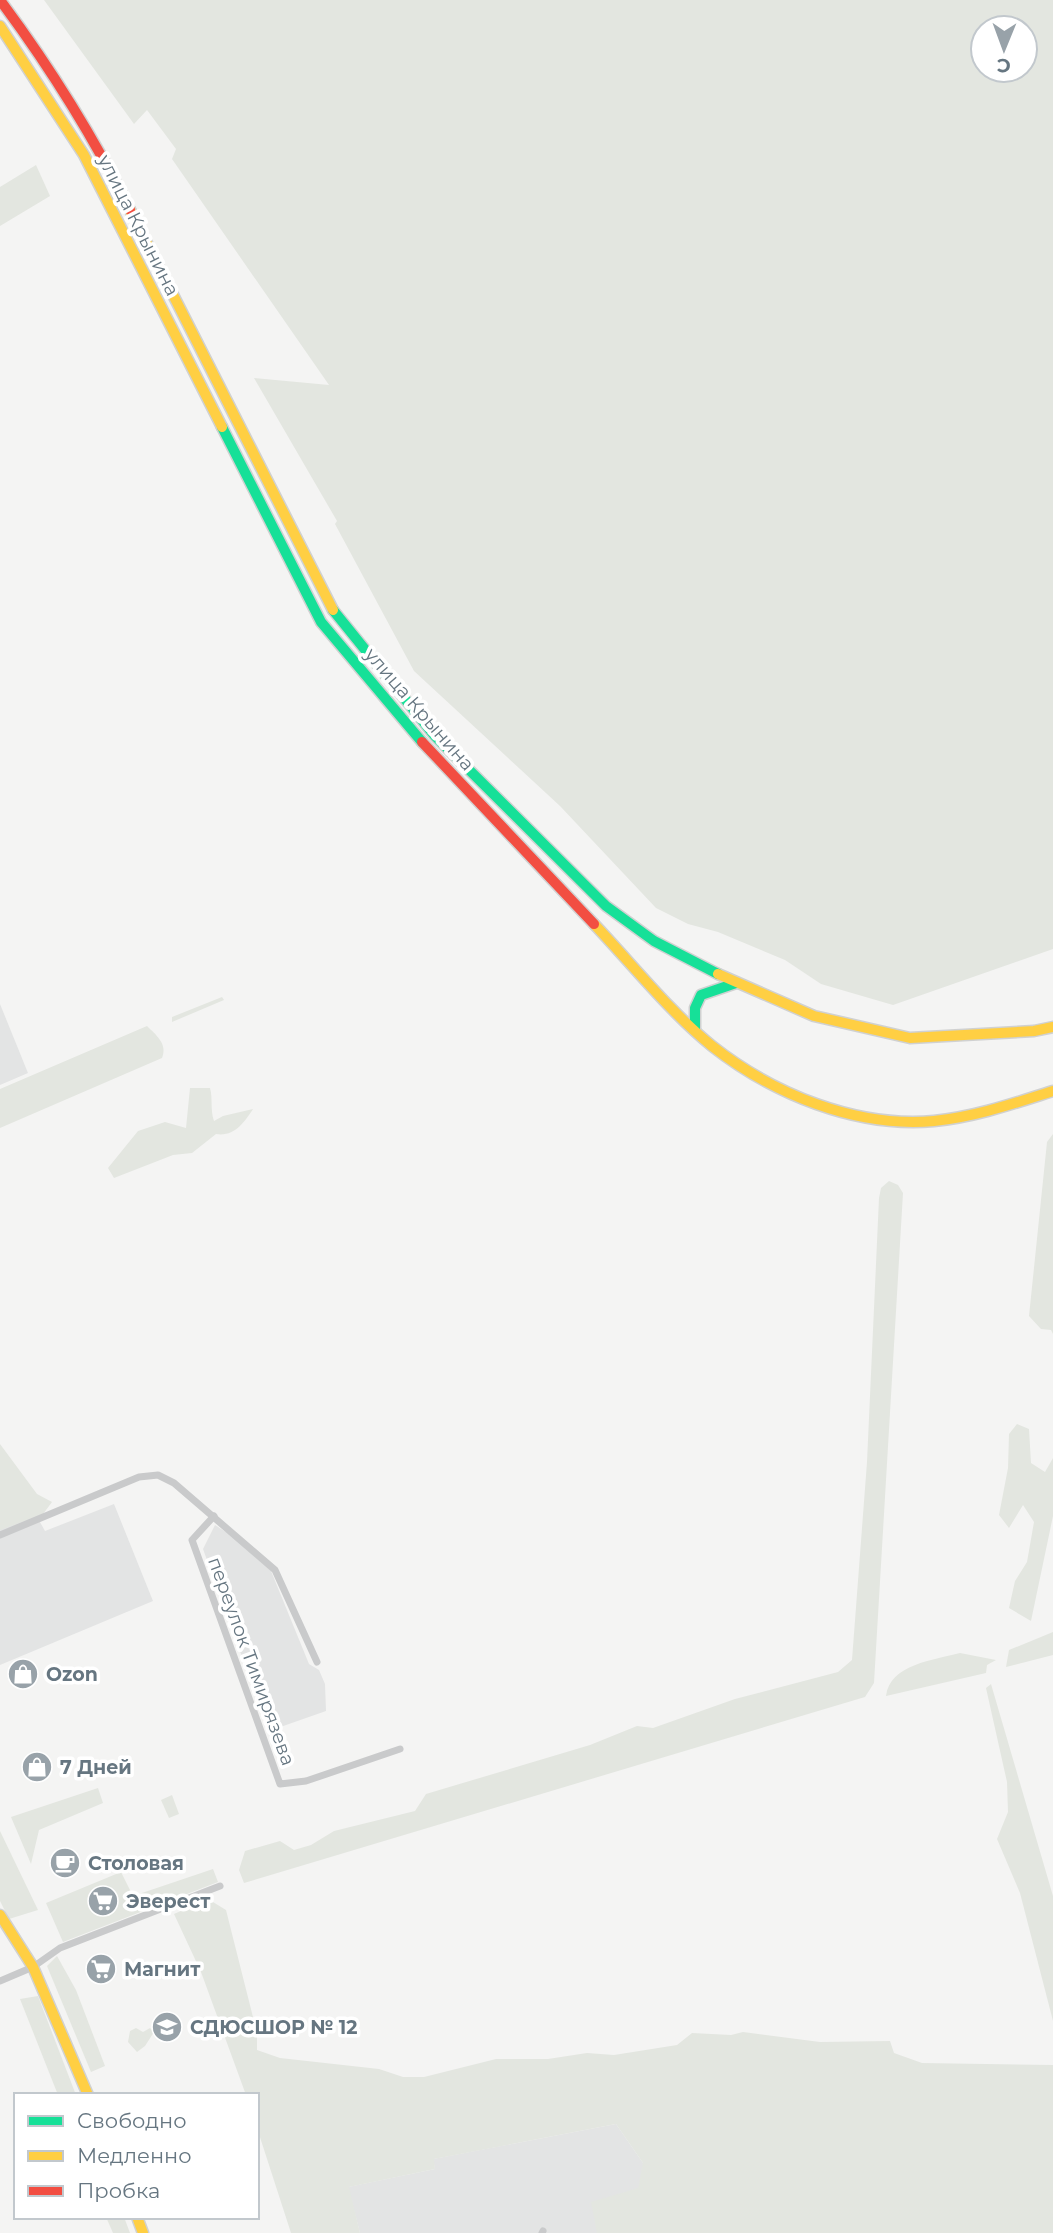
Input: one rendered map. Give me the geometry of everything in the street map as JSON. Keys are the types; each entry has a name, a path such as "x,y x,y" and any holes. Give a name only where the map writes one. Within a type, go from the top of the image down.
{"main road":[{"name":"улица Крынина","path":"0,0 43,58 97,144 335,615 435,736 606,906 654,941 736,983 814,1016 910,1038 1048,1028"},
{"name":"улица Крынина","path":"0,26 83,155 321,622 427,748 695,1030 712,1046 745,1067 816,1105 882,1119 932,1121 978,1113 1053,1091"},
{"path":"695,1030 692,1009 698,995 711,988 736,983"},
{"path":"1048,1028 1053,1033"},
{"path":"0,1914 33,1967 87,2093"}],"street":[{"path":"0,1535 139,1477 158,1475 174,1483 275,1570 317,1662"},
{"name":"переулок Тимирязева","path":"214,1516 192,1540 280,1784 306,1781 400,1749"},
{"path":"0,1981 33,1967 60,1948 220,1886"}],"shaded area":[{"path":"44,0 1053,0 1053,949 893,1005 821,984 785,960 718,932 688,924 656,908 560,806 414,671 335,524 337,521 254,378 329,385 172,159 176,149 147,110 134,124"},
{"path":"36,165 50,196 0,226 0,187"},
{"path":"222,997 224,1000 172,1022 172,1017"},
{"path":"0,1004 28,1073 0,1085"},
{"path":"147,1026 162,1044 162,1058 0,1128 0,1089"},
{"path":"190,1088 210,1088 214,1121 223,1116 253,1109 238,1128 228,1133 216,1134 192,1153 173,1155 114,1178 108,1168 138,1131 165,1122 186,1128"},
{"path":"1053,1134 1053,1334 1051,1330 1041,1329 1029,1316 1047,1142"},
{"path":"889,1181 898,1185 903,1193 874,1683 865,1697 244,1883 239,1870 245,1851 280,1841 294,1850 311,1845 334,1831 415,1811 426,1794 590,1745 637,1726 653,1728 735,1699 838,1672 852,1660 867,1462 879,1198 881,1188"},
{"path":"1017,1424 1029,1429 1031,1463 1045,1472 1053,1458 1053,1516 1031,1621 1009,1608 1015,1581 1027,1562 1034,1522 1023,1505 1009,1528 999,1515 1008,1468 1009,1434"},
{"path":"0,1444 37,1494 52,1502 43,1514 0,1530"},
{"path":"0,1451 45,1531 114,1504 153,1601 0,1665"},
{"path":"215,1525 232,1536 271,1571 309,1664 319,1670 325,1684 326,1711 269,1731 203,1549"},
{"path":"1053,1632 1053,1655 1006,1667 1009,1650"},
{"path":"960,1653 996,1660 987,1665 986,1673 886,1696 889,1685 904,1670 926,1661"},
{"path":"991,1684 1053,1896 1053,2021 1020,1893 997,1839 1008,1812 1007,1782 986,1688"},
{"path":"98,1788 103,1803 39,1830 31,1864 11,1817"},
{"path":"172,1795 179,1814 169,1818 161,1800"},
{"path":"0,1831 38,1910 9,1919 0,1901"},
{"path":"213,1869 218,1882 63,1942 46,1903 121,1872 133,1896"},
{"path":"208,1899 226,1910 257,2033 257,2050 280,2058 379,2069 403,2077 424,2077 496,2059 548,2059 587,2053 614,2055 677,2045 692,2033 731,2035 743,2032 820,2042 890,2041 894,2053 922,2063 1053,2065 1053,2233 597,2233 591,2202 638,2188 643,2163 616,2124 434,2159 435,2169 349,2187 360,2233 291,2233 259,2134 259,2093 245,2093 201,1972 174,1914"},
{"path":"57,1956 76,1990 105,2066 91,2072 47,1966"},
{"path":"38,1996 75,2093 57,2093 20,1999"},
{"path":"136,2028 143,2032 150,2028 154,2032 145,2046 137,2052 128,2042 130,2031"},
{"path":"616,2124 643,2163 659,2233 360,2233 348,2187 435,2169 433,2159"},
{"path":"107,2219 125,2219 130,2233 113,2233"}],"traffic: fast":[{"path":"222,427 321,622 422,742"},
{"path":"333,610 435,736 606,906 654,941 718,974"},
{"path":"695,1030 695,1008 701,995 736,983"}],"traffic: slow":[{"path":"0,26 84,155 222,427"},
{"path":"130,210 333,610"},
{"path":"594,924 666,1003 712,1046 761,1079 817,1104 875,1119 934,1121 980,1113 1053,1091"},
{"path":"718,974 814,1016 910,1038 1034,1031 1053,1027"},
{"path":"0,1915 33,1967 87,2093"},
{"path":"138,2219 143,2233"}],"traffic: jam":[{"path":"0,0 70,102 130,210"},
{"path":"422,742 594,924"}],"place":[{"name":"Ozon","path":"23,1674"},
{"name":"7 Дней","path":"37,1767"},
{"name":"Столовая","path":"65,1863"},
{"name":"Эверест","path":"103,1901"},
{"name":"Магнит","path":"101,1969"},
{"name":"СДЮСШОР № 12","path":"167,2027"}]}
